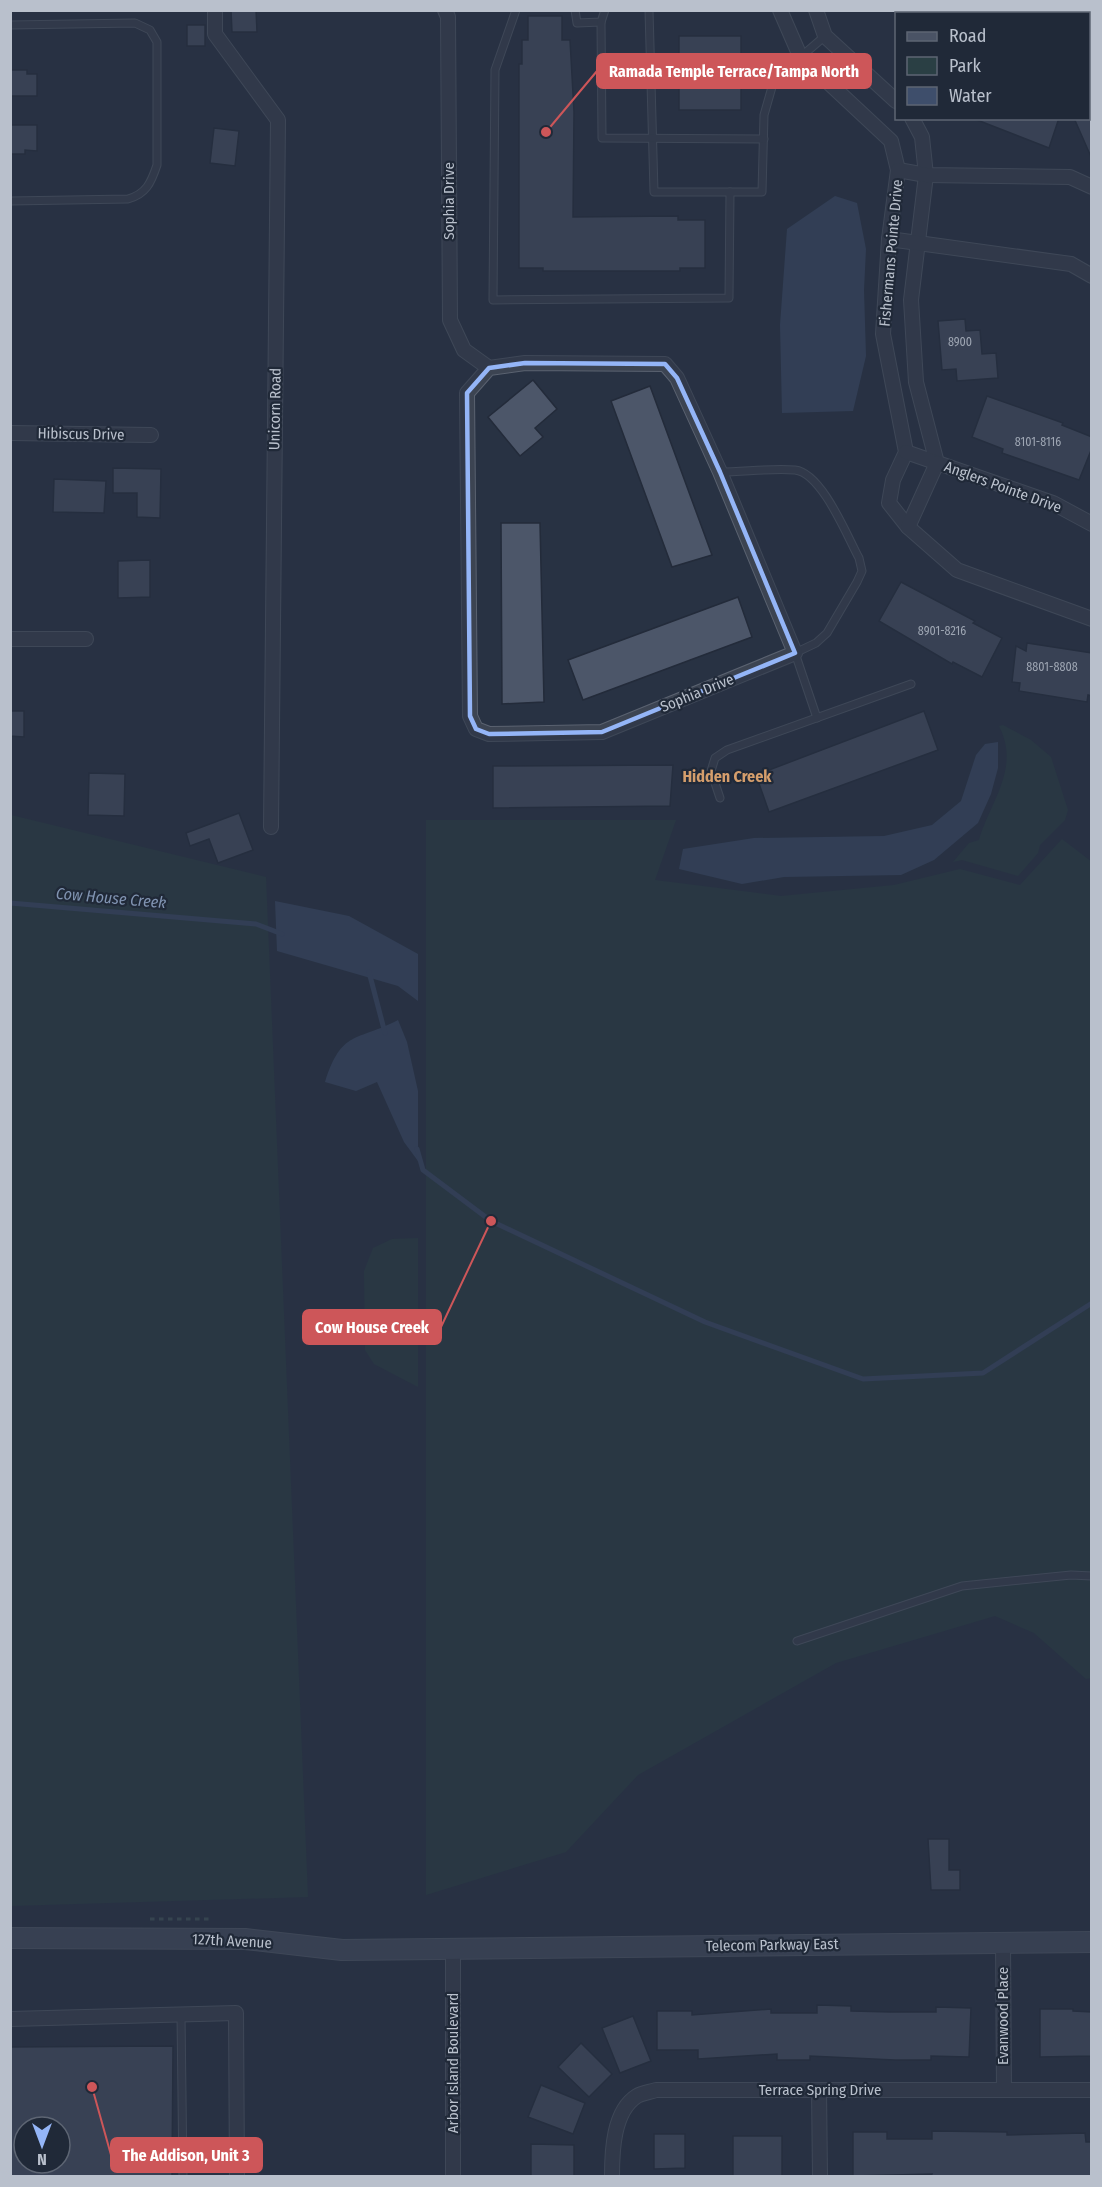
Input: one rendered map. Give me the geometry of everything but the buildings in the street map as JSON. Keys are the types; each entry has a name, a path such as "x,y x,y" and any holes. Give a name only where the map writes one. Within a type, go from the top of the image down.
{"street":[{"name":"Unicorn Road","path":"215,10 215,34 278,120 271,827"},
{"name":"Fishermans Pointe Drive","path":"780,10 800,56 891,141 898,170 889,238 883,334 891,386 906,452"},
{"path":"816,10 825,36 895,99"},
{"name":"Sophia Drive","path":"444,13 450,320 464,350 489,368 467,393 470,716 476,729 489,734 602,732 795,653"},
{"name":"Fishermans Pointe Drive","path":"913,120 922,137 926,175 911,300 916,382 937,463"},
{"path":"898,170 926,175"},
{"name":"Fishermans Pointe Drive","path":"926,175 1070,177 1092,188"},
{"path":"889,238 917,242"},
{"name":"Fishermans Pointe Drive","path":"917,242 1071,264 1092,276"},
{"path":"489,368 525,363 665,363 676,378 720,472 795,653"},
{"path":"891,386 916,382"},
{"name":"Hibiscus Drive","path":"10,433 151,435"},
{"path":"937,463 906,452 893,480 889,503 909,528 957,570 1092,619"},
{"name":"Anglers Pointe Drive","path":"909,528 937,463 1053,503 1092,524"},
{"path":"10,639 87,639"},
{"name":"127th Avenue","path":"10,1938 222,1938 342,1950 453,1949"},
{"name":"Evanwood Place","path":"1003,1942 1004,2090"},
{"name":"Telecom Parkway East","path":"453,1949 1092,1942"},
{"name":"Arbor Island Boulevard","path":"453,1949 453,2176"},
{"path":"10,2019 236,2013 237,2176"},
{"name":"Terrace Spring Drive","path":"612,2176 612,2140 623,2114 636,2096 656,2090 1092,2090"},
{"path":"819,2090 820,2176"}],"lane":[{"path":"516,10 495,70 493,300 729,298 730,192"},
{"path":"575,10 577,23 601,22"},
{"path":"605,10 601,22 602,138 764,138"},
{"path":"649,10 654,192 762,192 764,115 774,80 825,36"},
{"path":"10,25 135,23 150,30 157,42 157,87 156,165 152,180 141,195 128,199 10,201"},
{"path":"720,472 797,470 811,477 820,488 859,558 862,571 827,633 816,643 795,653 817,718"},
{"path":"720,798 711,771 715,758 727,750 910,684"},
{"path":"797,1641 962,1586 1071,1575 1092,1576"},
{"path":"181,2015 183,2176"}],"highlighted area":[{"path":"525,363 665,364 677,378 720,472 795,653 602,732 489,734 476,729 470,716 467,393 489,368"}],"green space":[{"path":"943,11 1091,11 1091,31 1090,12"},
{"path":"1003,725 1031,740 1051,757 1068,810 1065,820 1040,845 1038,853 1018,876 962,860 953,862 969,843 979,840 1001,784 1007,756 1005,741 999,726"},
{"path":"11,815 266,877 308,1897 11,1906"},
{"path":"426,820 676,820 655,880 781,896 894,885 960,869 1020,885 1062,839 1092,862 1091,1678 1086,1679 1034,1633 995,1616 836,1663 638,1775 566,1852 426,1895"},
{"path":"418,1238 418,1387 374,1364 365,1350 364,1271 373,1248 392,1239"}],"water":[{"path":"835,196 857,203 866,249 864,290 866,356 853,411 782,413 780,325 787,229"},
{"path":"998,742 998,768 991,794 978,823 934,860 901,875 784,877 742,884 679,869 683,849 754,838 884,836 932,825 961,801 976,755 985,744"},
{"path":"275,901 349,916 418,954 418,1001 398,986 277,951"},
{"path":"398,1020 407,1042 418,1091 418,1161 404,1142 377,1082 356,1091 325,1082 331,1065 344,1045 352,1039"}],"waterway":[{"name":"Cow House Creek","path":"10,903 256,924 282,934"},
{"name":"Cow House Creek","path":"369,972 385,1033"},
{"name":"Cow House Creek","path":"417,1149 423,1170 491,1221 705,1322 863,1379 983,1373 1092,1303"}],"place":[{"name":"Ramada Temple Terrace/Tampa North","path":"546,132"},
{"name":"Cow House Creek","path":"491,1221"},
{"name":"The Addison, Unit 3","path":"92,2087"}],"district":[{"name":"Hidden Creek","path":"727,776"}]}
